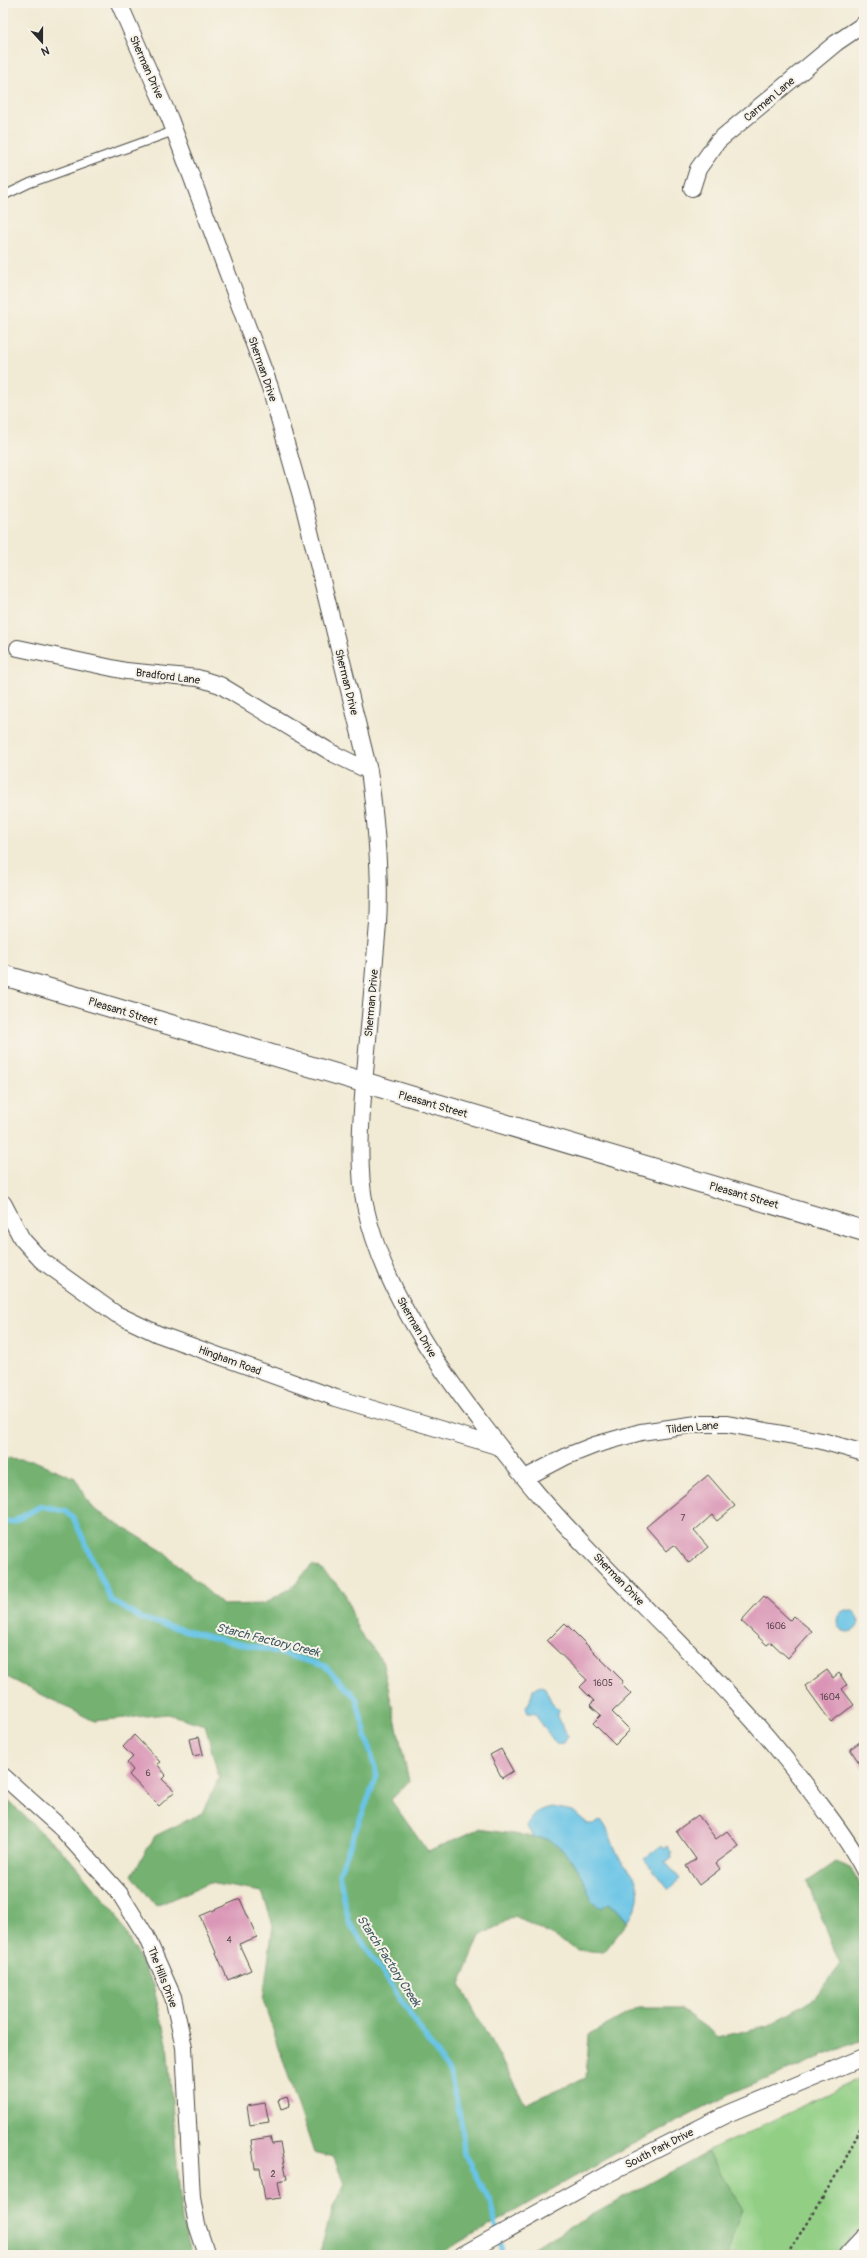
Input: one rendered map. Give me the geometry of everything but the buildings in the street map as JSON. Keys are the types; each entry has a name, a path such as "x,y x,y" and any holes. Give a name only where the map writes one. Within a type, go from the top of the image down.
{"street":[{"name":"Sherman Drive","path":"119,3 174,131 270,387 303,503 369,771 376,816 378,920 364,1084 361,1154 365,1204 382,1258 402,1305 442,1371 500,1447 550,1508 708,1671 783,1753 853,1850 864,1870"},
{"name":"Carmen Lane","path":"692,188 698,169 718,141 836,43 864,24"},
{"name":"Bradford Lane","path":"18,648 126,671 198,678 220,685 334,754 369,771"},
{"name":"Pleasant Street","path":"3,975 364,1084 864,1231"},
{"name":"Hingham Road","path":"3,1203 22,1239 41,1260 116,1314 158,1334 336,1398 500,1447"},
{"name":"Tilden Lane","path":"525,1478 567,1456 595,1446 641,1432 697,1424 726,1424 822,1440 864,1453"},
{"name":"The Hills Drive","path":"3,1776 61,1828 120,1894 146,1936 170,1990 184,2046 192,2198 197,2225 208,2255"},
{"name":"South Park Drive","path":"462,2255 604,2176 727,2114 864,2057"},
{"path":"849,2255 864,2240"}],"lane":[{"path":"3,196 30,183 174,131"}],"path":[{"path":"787,2255 843,2164 863,2125 864,2120"}],"green space":[{"path":"8,1458 32,1460 75,1478 92,1508 164,1552 223,1605 263,1604 291,1588 312,1565 320,1568 344,1591 358,1630 382,1660 409,1781 391,1800 428,1852 478,1829 549,1839 567,1853 584,1880 609,1904 616,1908 628,1922 604,1952 579,1950 515,1916 480,1936 460,1984 525,2104 586,2078 589,2035 638,2008 679,2008 719,2037 769,2025 812,2001 840,1964 807,1882 836,1862 851,1868 864,1895 864,2039 733,2093 625,2148 438,2255 319,2255 333,2207 344,2184 334,2158 314,2153 263,2000 273,1925 262,1892 209,1883 156,1906 132,1875 155,1836 202,1813 219,1778 205,1725 168,1714 94,1721 3,1675 3,1462"},
{"path":"3,1796 67,1856 114,1911 153,1985 167,2043 182,2221 192,2255 3,2255"},
{"path":"864,2076 864,2225 835,2255 727,2255 743,2208 707,2152"},
{"path":"707,2152 743,2208 727,2255 519,2255"}],"water":[{"path":"848,1610 856,1613 859,1621 856,1629 848,1632 840,1629 837,1621 840,1613"},
{"path":"542,1686 545,1688 551,1701 560,1711 558,1712 558,1719 568,1736 564,1743 556,1744 534,1713 528,1713 525,1707 530,1701 533,1689"},
{"path":"552,1807 573,1811 588,1824 594,1824 601,1820 604,1824 618,1856 630,1871 637,1884 637,1903 628,1922 616,1908 609,1904 602,1908 592,1902 584,1880 567,1853 549,1839 533,1837 527,1827 531,1818 543,1809"},
{"path":"662,1845 664,1848 667,1846 672,1853 669,1855 672,1858 666,1863 680,1879 668,1889 644,1859"}],"waterway":[{"name":"Starch Factory Creek","path":"3,1522 13,1522 41,1506 66,1511 74,1519 111,1600 140,1618 209,1637 269,1650 325,1666 356,1698 377,1776 339,1874 349,1922 450,2074 462,2125 464,2154 490,2202 504,2255"}]}
